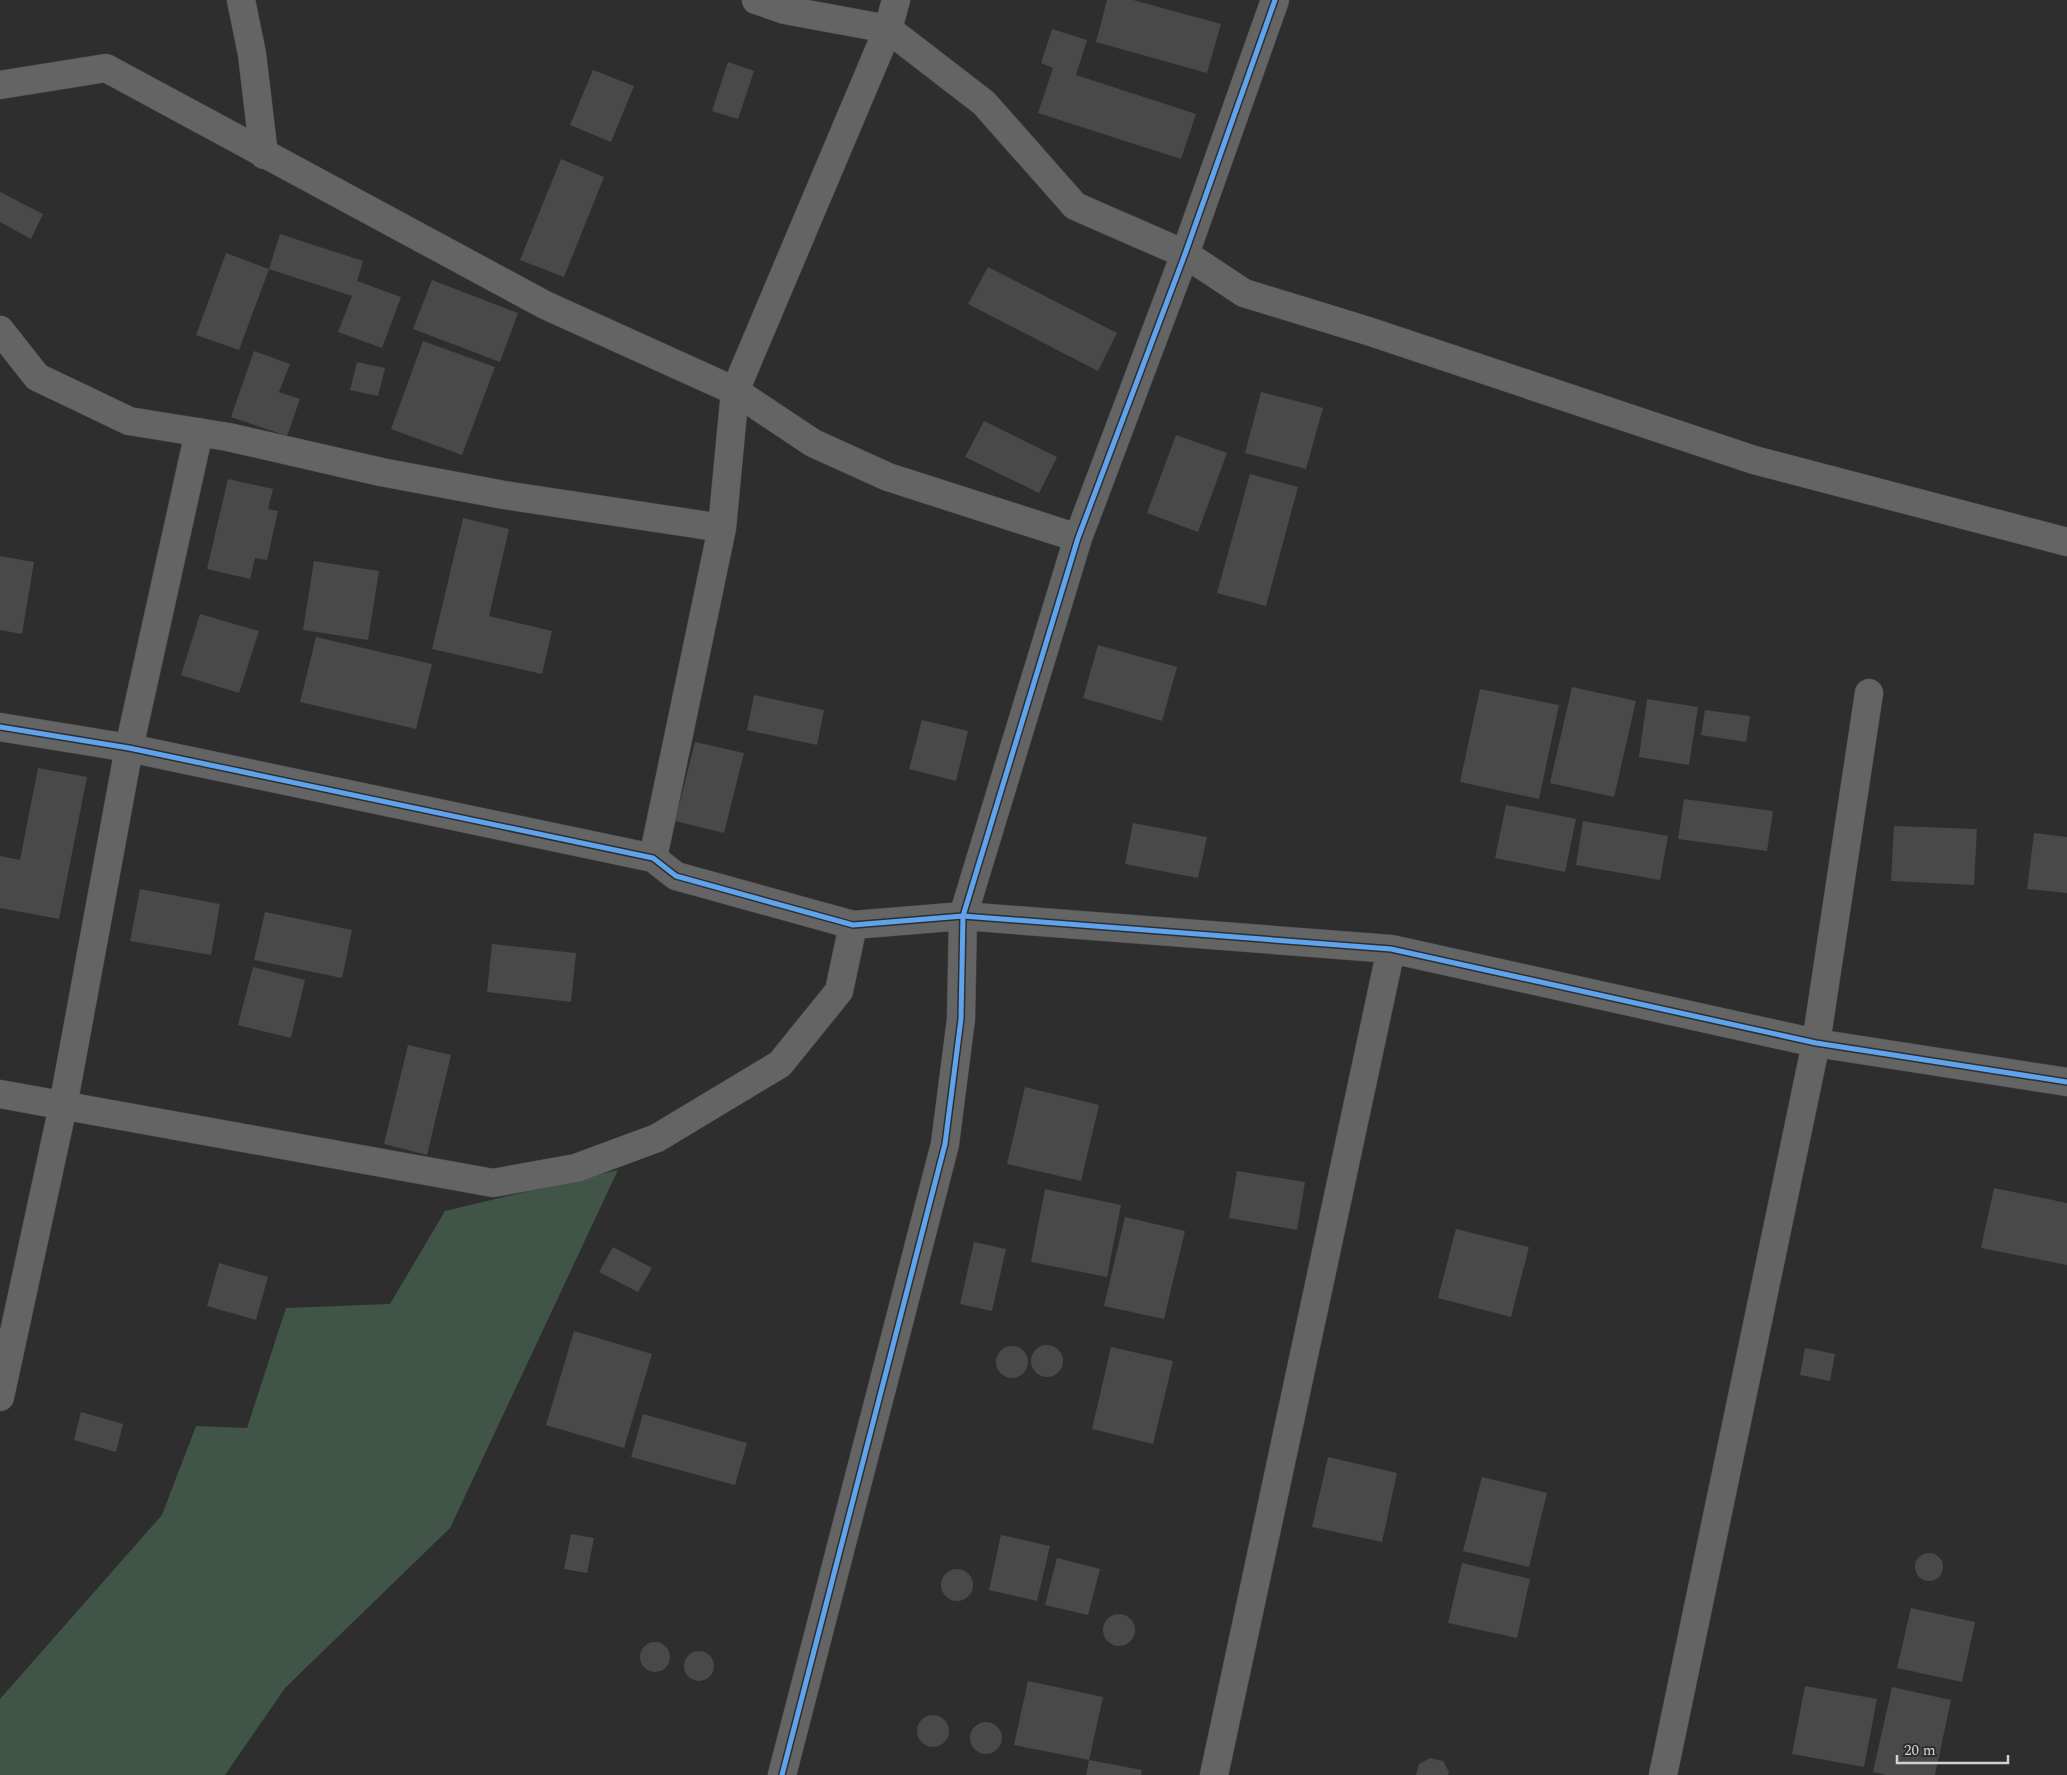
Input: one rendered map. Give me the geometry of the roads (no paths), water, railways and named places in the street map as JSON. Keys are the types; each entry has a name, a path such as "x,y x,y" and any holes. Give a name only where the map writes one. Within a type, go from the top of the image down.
{"street":[{"path":"241,0 252,54 264,155"},
{"path":"756,0 786,10 888,29 984,103 1075,206 1185,254 1244,293 1368,330 1754,460 2067,542"},
{"path":"653,858 722,528 735,392 888,29 896,0"},
{"path":"782,1775 945,1144 961,1019 963,916 1078,538 1185,254 1275,0"},
{"path":"0,85 106,68 545,305 735,392 813,443 888,477 1078,538"},
{"path":"0,330 37,378 129,422 228,437 382,472 504,495 722,528"},
{"path":"0,1397 63,1106 129,748 199,432"},
{"path":"1663,1775 1816,1043 1869,692"},
{"path":"0,727 129,748 653,858 676,876 853,925 963,916 1391,949 1816,1043 2067,1082"},
{"path":"0,1094 493,1183 576,1168 657,1138 780,1064 839,991 853,925"},
{"path":"1214,1775 1391,949"}]}
